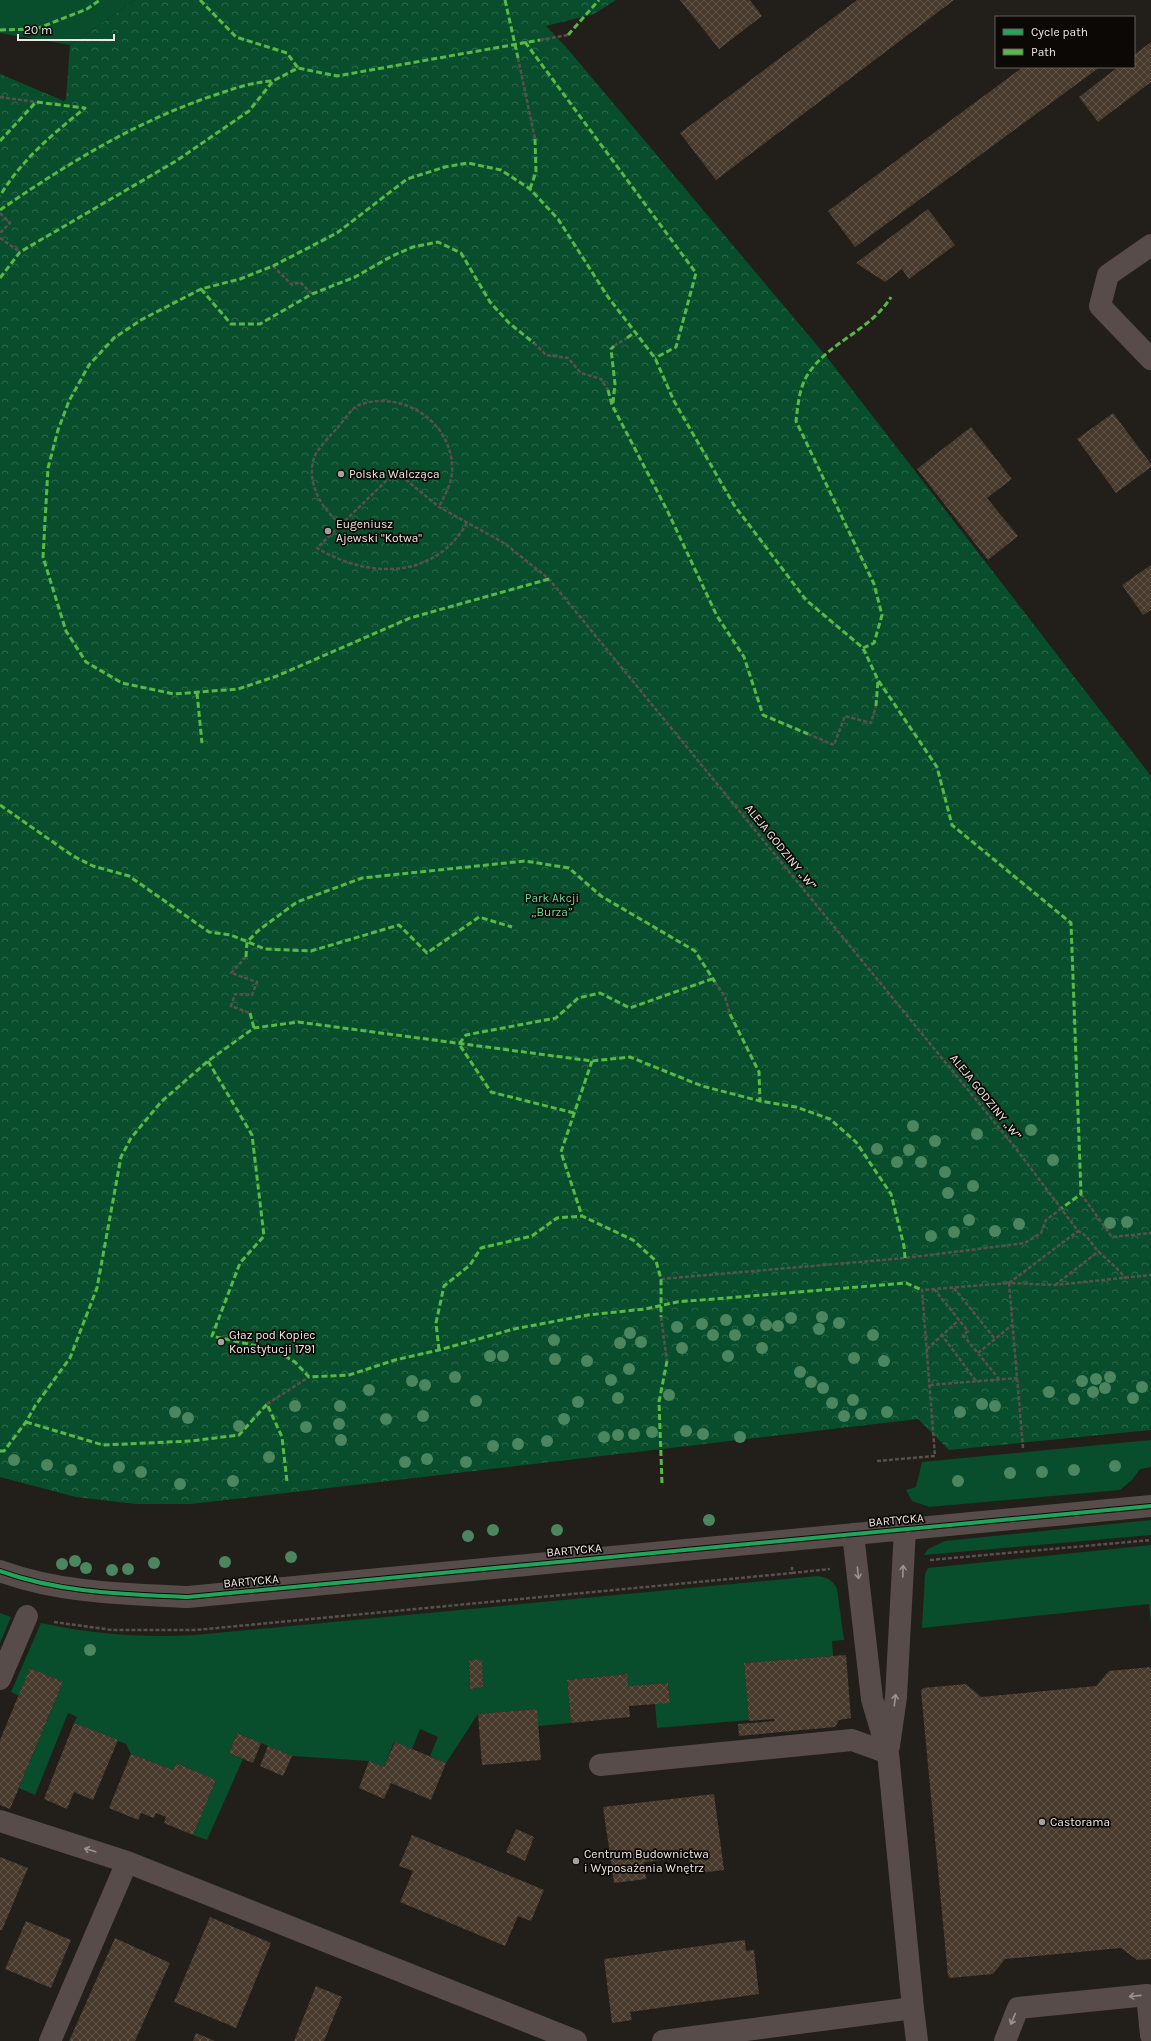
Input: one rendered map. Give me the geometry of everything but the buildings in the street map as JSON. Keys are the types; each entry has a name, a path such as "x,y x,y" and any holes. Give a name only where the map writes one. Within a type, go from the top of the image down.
{"street":[{"path":"1151,245 1108,275 1100,306 1151,359"},
{"name":"BARTYCKA","path":"0,1571 24,1579 102,1593 188,1597 1151,1506"},
{"path":"888,1753 896,1697 905,1529"},
{"path":"853,1534 872,1699 888,1753 917,2041"},
{"path":"0,1679 27,1616"},
{"path":"600,1765 852,1740 888,1753"},
{"path":"0,1821 127,1862 576,2041"},
{"path":"50,2041 127,1862"},
{"path":"1005,2041 1018,2008 1147,1995 1151,2035"},
{"path":"663,2041 913,2008"}],"path":[{"path":"540,40 568,35"},
{"path":"518,58 535,139"},
{"path":"0,97 36,102"},
{"path":"0,213 10,223 0,233"},
{"path":"0,238 20,252"},
{"path":"273,266 292,285 300,282 312,294"},
{"path":"614,346 627,338"},
{"path":"534,343 546,355 568,358 581,373 601,379 608,390"},
{"path":"440,507 448,490 452,474 452,460 449,446 432,421 420,411 405,404 372,401 356,406 314,457 312,474 315,491 332,517 341,524 317,548 345,563 365,568 384,570 405,568 426,562 446,549 457,539 467,523"},
{"path":"808,734 834,745 845,716 871,723 876,706"},
{"path":"246,957 231,973 257,982 252,995 235,994 231,1006 250,1013"},
{"path":"715,982 725,997 730,1014"},
{"path":"1080,1194 1112,1237 1151,1233"},
{"path":"661,1279 905,1258 1025,1243 1041,1233 1046,1220 1062,1208"},
{"path":"1009,1283 1078,1231"},
{"path":"1055,1285 1099,1251"},
{"path":"877,1461 935,1456 922,1290 1009,1283 1055,1285 1126,1279 1151,1275"},
{"path":"1009,1283 1023,1448"},
{"path":"954,1288 995,1339"},
{"path":"933,1289 968,1331 963,1335 998,1380"},
{"path":"661,1317 667,1361"},
{"path":"927,1349 941,1334 959,1320"},
{"path":"978,1353 1012,1324"},
{"path":"941,1334 976,1382"},
{"path":"267,1404 309,1377"},
{"path":"930,1386 1017,1378"},
{"path":"903,1563 1151,1540"},
{"path":"792,1573 857,1566"}],"green space":[{"path":"0,0 135,0 70,45 0,33"},
{"name":"Park Akcji „Burza”","path":"135,0 616,0 594,14 546,26 566,47 826,356 1151,776 1151,1430 949,1450 918,1419 191,1504 136,1504 76,1497 0,1477 0,74 64,101 66,99 70,45"},
{"path":"1151,1440 1151,1467 1140,1469 1132,1480 1120,1490 929,1507 912,1501 906,1490 916,1487 922,1462"},
{"path":"1151,1520 1151,1535 924,1555 928,1549 945,1541"},
{"path":"1151,1545 1151,1625 1149,1604 922,1628 925,1574 928,1568"},
{"path":"818,1576 830,1580 834,1583 837,1589 844,1640 832,1641 833,1656 744,1663 749,1720 657,1728 655,1704 670,1702 668,1683 628,1686 626,1674 567,1680 571,1723 538,1726 536,1709 478,1714 446,1763 430,1756 438,1737 420,1729 412,1749 394,1742 384,1767 369,1761 292,1756 237,1733 229,1753 243,1759 207,1840 193,1835 216,1780 176,1763 173,1770 131,1754 126,1744 74,1723 77,1717 68,1713 35,1795 19,1788 63,1682 30,1668 19,1696 11,1692 41,1623 80,1630 118,1634 156,1636 195,1635","holes":["481,1659 483,1687 470,1689 469,1660"]},
{"path":"0,1613 11,1617 0,1643"}],"marked path":[{"path":"0,30 36,29 87,9 100,0"},
{"path":"200,0 236,37 287,53 298,68"},
{"path":"505,0 518,58"},
{"path":"568,35 599,0"},
{"path":"0,278 20,252 176,161 249,111 273,81 298,68 337,76 540,40"},
{"path":"525,42 696,273 676,347 655,358"},
{"path":"0,210 76,161 129,131 156,118 184,106 235,88 250,84 273,81"},
{"path":"0,141 36,102 85,108 38,148 8,183 0,196"},
{"path":"530,189 536,172 535,139"},
{"path":"549,579 410,618 277,676 238,689 174,694 122,683 86,662 66,631 43,557 48,468 58,430 69,401 89,365 114,338 141,320 201,289 240,279 273,266 337,233 407,179 445,167 468,163 501,170 530,189 558,219 608,297 655,358 674,401 734,505 806,600 863,648 878,680 937,767 952,825 1071,923 1081,1194 1062,1208"},
{"path":"201,289 231,324 260,324 312,294 355,277 392,256 413,247 438,242 461,253 490,302 509,323 534,343"},
{"path":"863,648 874,643 882,615 874,584 796,421 801,391 808,374 827,353 873,318 891,297"},
{"path":"627,338 635,332"},
{"path":"613,403 615,384 611,349 614,346"},
{"path":"608,390 612,405 667,510 717,616 744,657 763,715 808,734"},
{"path":"876,706 878,680"},
{"path":"197,693 202,743"},
{"path":"0,805 73,856 93,866 129,876 209,932 231,935 265,949 311,951 399,925 427,953 479,917 512,927"},
{"path":"246,957 247,942 259,930 297,902 362,878 525,861 569,868 601,896 695,951 715,982"},
{"path":"574,1113 491,1092 459,1044 466,1035 556,1018 578,998 600,993 630,1008 712,979"},
{"path":"250,1013 254,1028"},
{"path":"730,1014 759,1072 760,1101"},
{"path":"0,1451 4,1451 26,1422 35,1406 70,1358 97,1288 121,1157 131,1138 161,1102 208,1061 254,1028 298,1022 592,1061 630,1057 702,1086 760,1101 796,1107 830,1119 856,1142 891,1194 904,1246 905,1258"},
{"path":"208,1061 252,1135 264,1236 240,1263 212,1336 275,1350 295,1362 309,1377 349,1375 395,1360 439,1350 514,1329 588,1315 645,1309 677,1302 906,1283 922,1290"},
{"path":"592,1061 561,1152 582,1216 633,1240 656,1261 661,1279 661,1317"},
{"path":"439,1350 436,1323 444,1286 470,1265 481,1248 532,1236 557,1218 582,1216"},
{"path":"662,1483 659,1402 667,1361"},
{"path":"26,1422 103,1445 191,1441 239,1435 267,1404 282,1437 287,1482"}],"cycle path":[{"path":"0,1571 46,1584 69,1588 117,1593 188,1597 1151,1506"}],"place":[{"name":"Polska Walcząca","path":"341,474"},
{"name":"Eugeniusz Ajewski \"Kotwa\"","path":"328,531"},
{"name":"Głaz pod Kopiec Konstytucji 1791","path":"221,1342"},
{"name":"Castorama","path":"1042,1822"},
{"name":"Centrum Budownictwa i Wyposażenia Wnętrz","path":"576,1861"}]}
